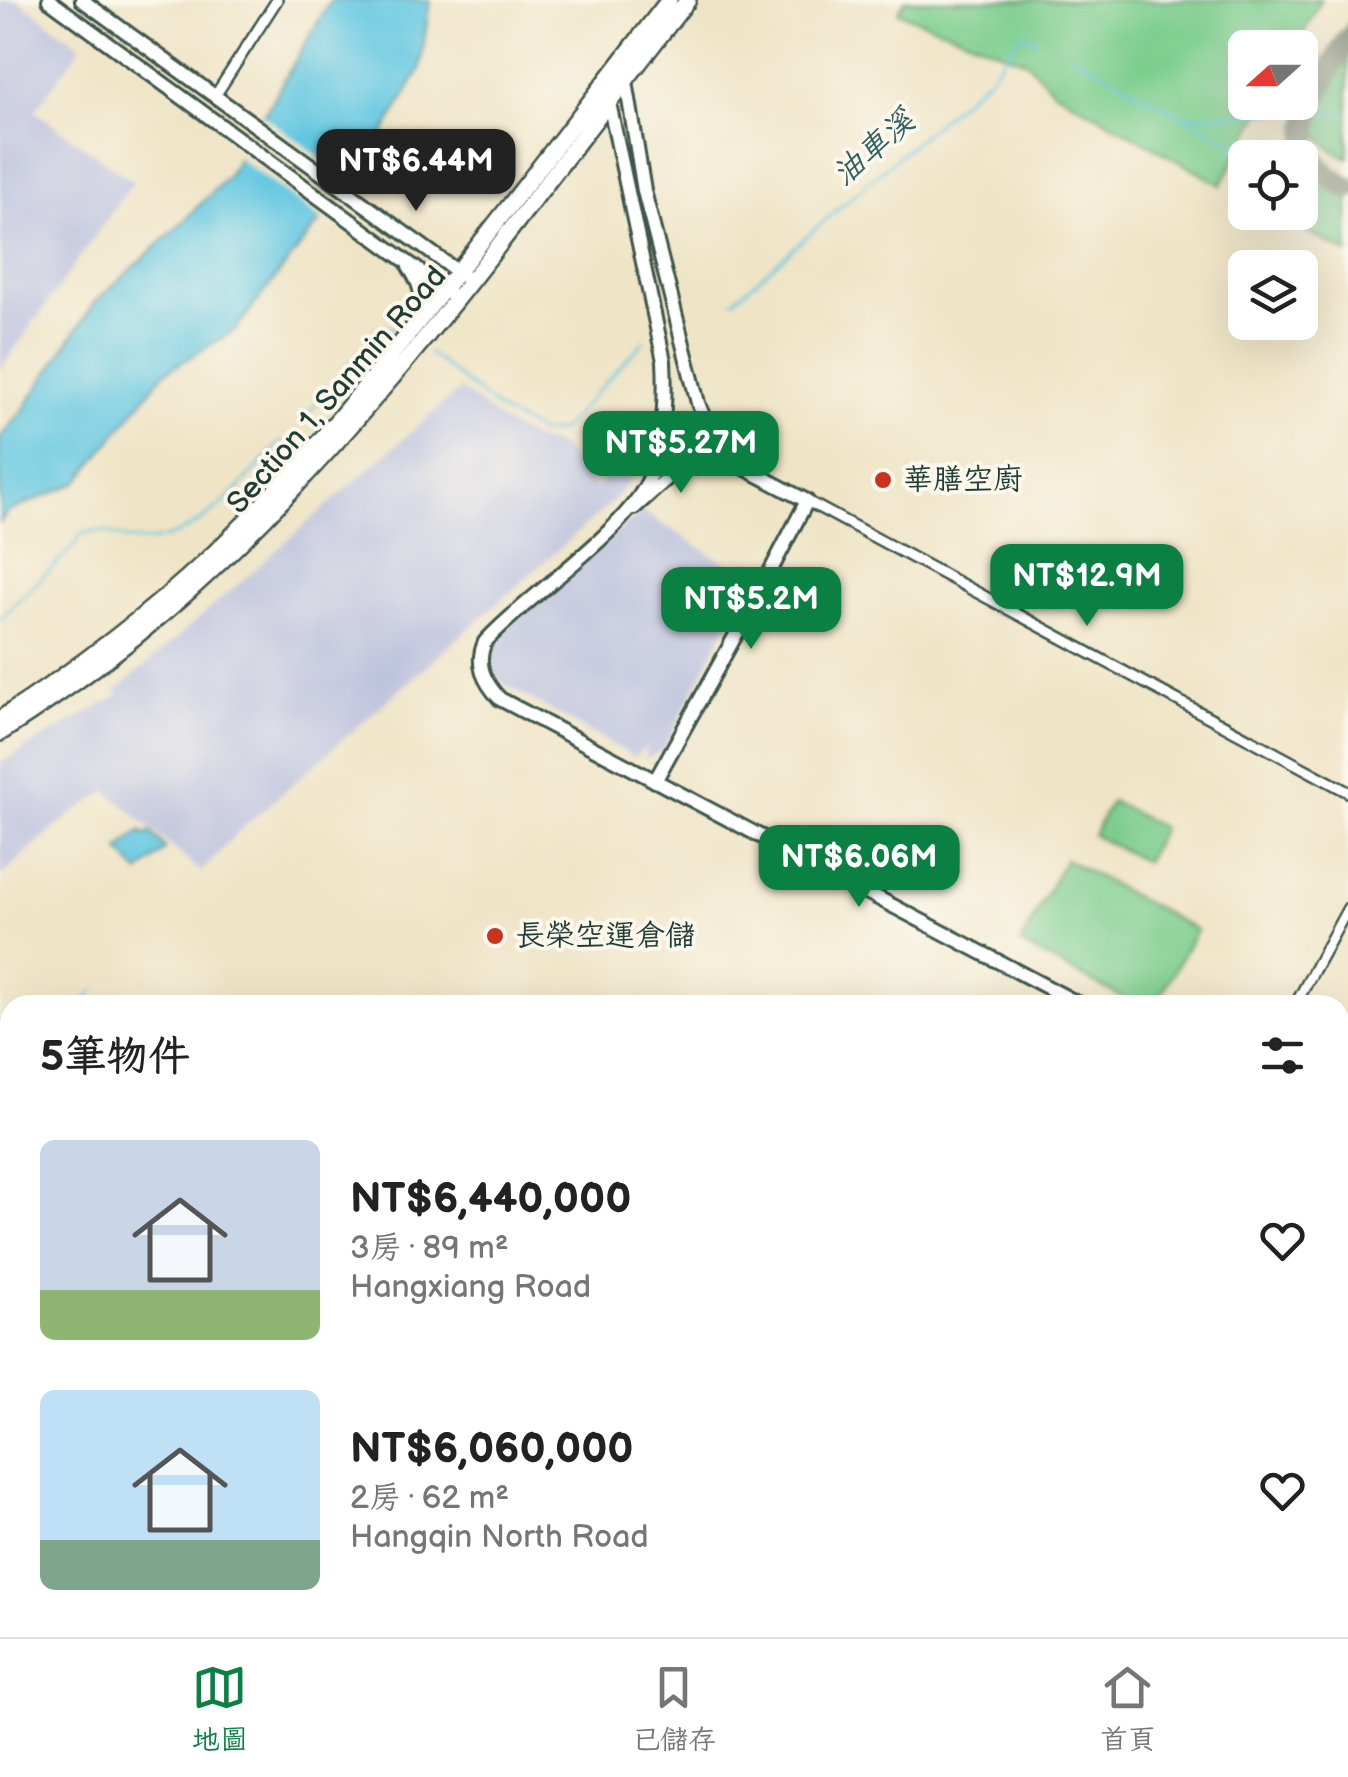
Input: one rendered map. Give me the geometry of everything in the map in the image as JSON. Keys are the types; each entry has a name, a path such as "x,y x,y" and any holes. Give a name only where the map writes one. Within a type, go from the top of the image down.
{"main road":[{"name":"Section 1, Sanmin Road","path":"0,733 144,629 227,555 323,457 464,276 669,0"},
{"name":"Section 1, Sanmin Road","path":"464,276 688,0"},
{"name":"Section 1, Sanmin Road","path":"0,719 87,659 210,558 313,450 421,318 450,294"}],"street":[{"path":"50,0 450,294"},
{"path":"82,0 464,276"},
{"path":"219,98 277,0"},
{"path":"622,60 644,191 698,403 712,438 739,465 1348,792"},
{"path":"605,84 664,361 666,400 649,479 621,519"},
{"path":"401,258 420,286 424,302 421,318"},
{"path":"712,438 494,631 480,654 485,679 500,699 1062,995"},
{"path":"655,781 807,501"},
{"path":"1301,995 1348,908"}],"shaded area":[{"path":"0,0 18,0 81,46 35,111 133,182 0,370"},
{"path":"460,389 498,419 533,439 561,447 596,488 640,437 649,442 632,477 611,503 239,831 201,872 107,791 69,816 0,877 0,763 119,695 116,691"},
{"path":"642,511 737,570 746,586 664,749 646,759 645,747 634,757 502,683 491,669 490,656 496,635"}],"green space":[{"path":"905,0 1321,0 1305,30 1228,30 1228,120 1257,120 1246,140 1228,140 1228,172 1221,185 1053,90 1026,61 898,12"},
{"path":"1348,22 1348,158 1331,149 1307,121 1318,120 1318,78"},
{"path":"1318,170 1348,188 1348,254 1304,230 1318,230"},
{"path":"1111,801 1162,828 1145,862 1093,835"},
{"path":"1065,859 1196,930 1161,995 1118,995 1020,944"}],"water":[{"path":"331,0 430,0 420,69 373,153 235,330 164,373 78,482 8,512 0,522 0,438 22,412 95,302 227,177"},
{"path":"141,831 146,836 151,832 166,849 139,873 119,850"}],"pier":[{"path":"259,112 355,183 324,221 234,155"}],"waterway":[{"name":"油車溪","path":"733,301 990,76 1021,34 1038,39"},
{"name":"油車溪","path":"1068,53 1183,116 1317,111 1348,114"},
{"path":"1184,116 1229,140"},
{"name":"油車溪","path":"302,420 365,346 385,328 397,328"},
{"name":"油車溪","path":"429,353 503,413 542,433 560,431 644,341"},
{"name":"油車溪","path":"0,619 75,545 81,534 99,531 141,541 183,531 220,506 283,440"},
{"path":"90,995 94,991"}],"taxiway":[{"path":"1348,38 1316,99 1308,137 1313,155 1326,172 1348,188"}],"place":[{"name":"華膳空廚","path":"883,480"},
{"name":"長榮空運倉儲","path":"495,936"}]}
